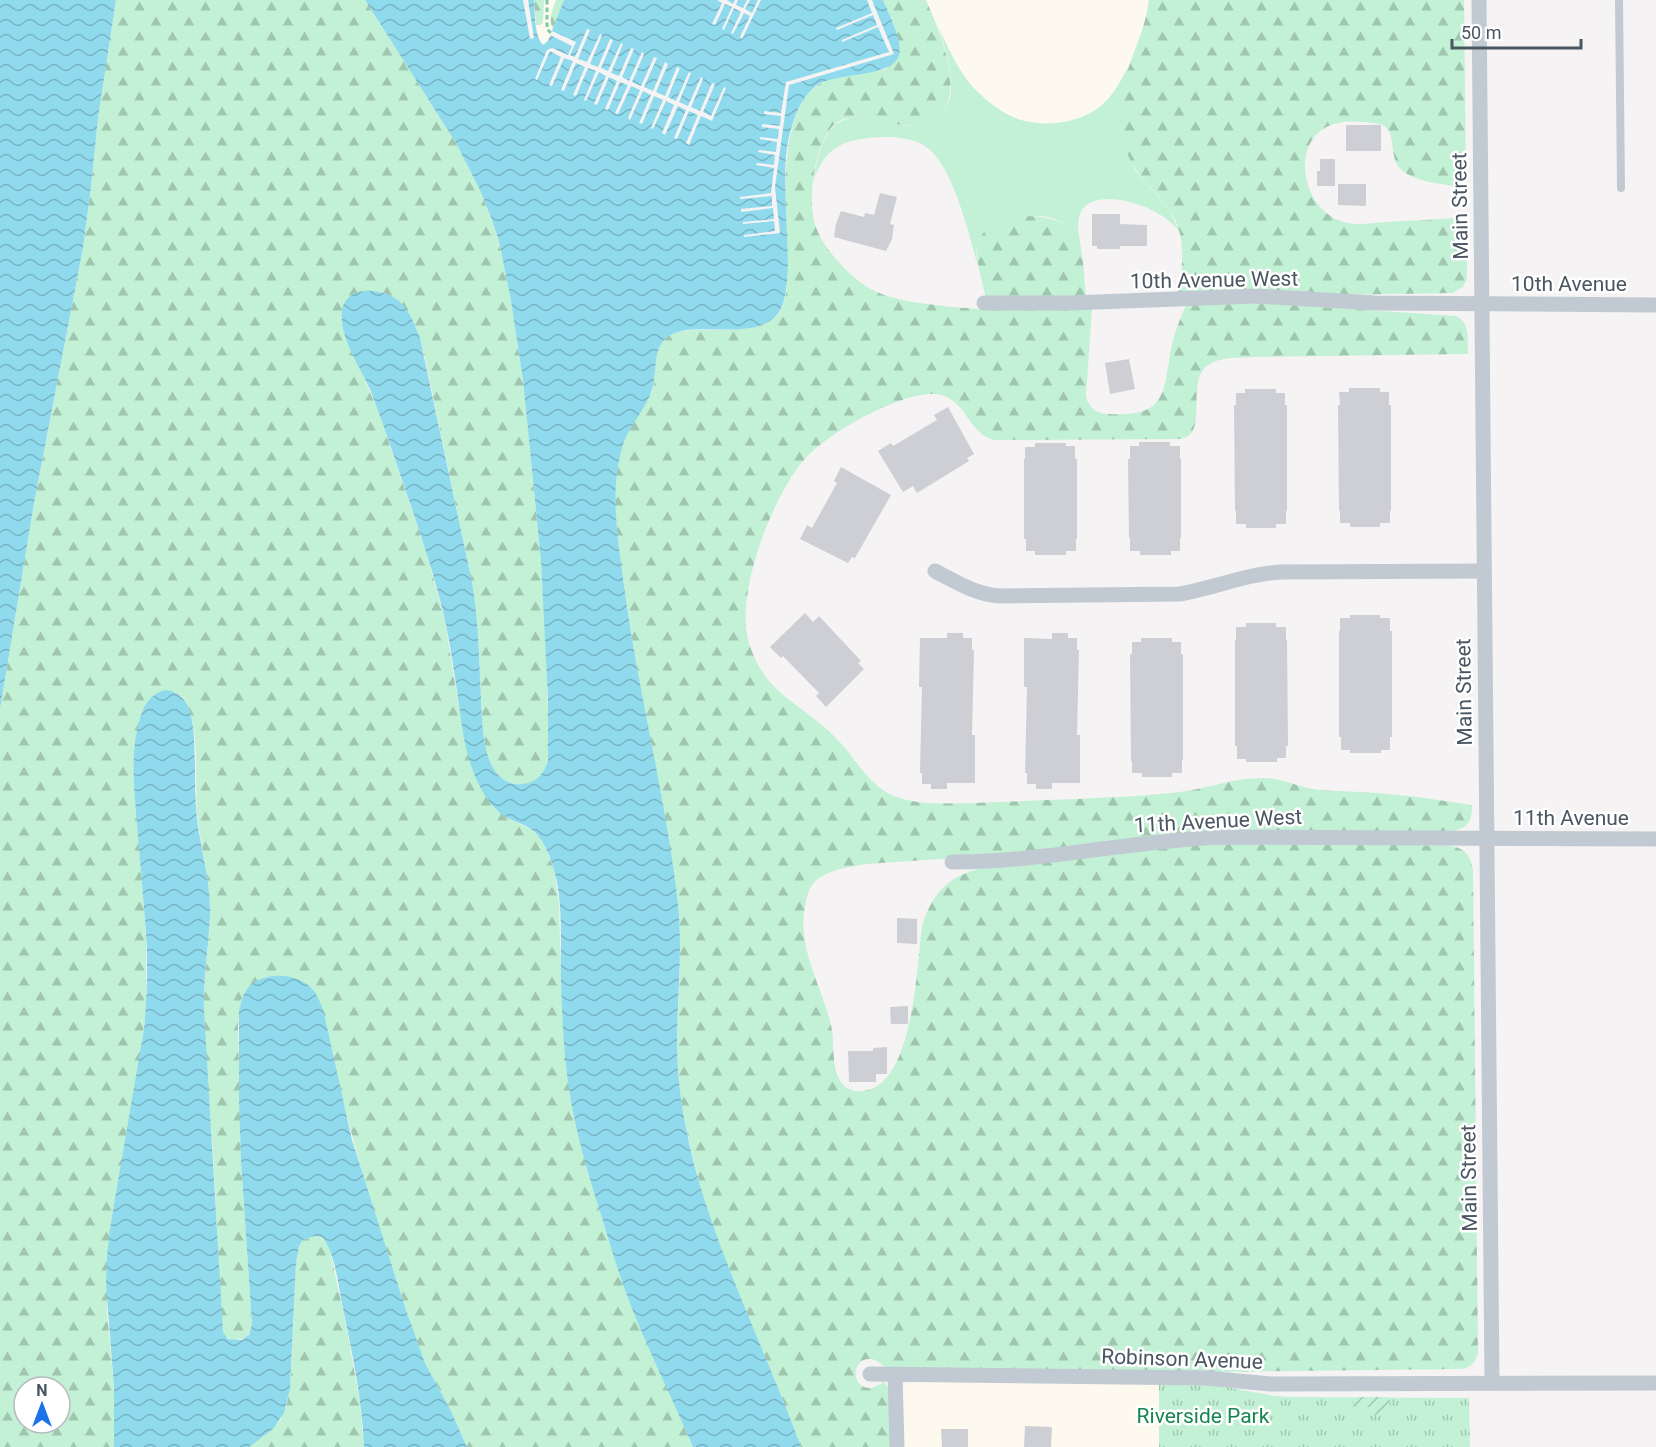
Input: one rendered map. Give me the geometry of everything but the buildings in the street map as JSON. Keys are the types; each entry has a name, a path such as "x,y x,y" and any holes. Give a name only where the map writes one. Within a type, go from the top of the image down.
{"street":[{"name":"Main Street","path":"1479,0 1492,1383"},
{"name":"10th Avenue West","path":"984,303 1070,303 1256,296 1350,303 1482,305"},
{"name":"10th Avenue","path":"1482,305 1656,305"},
{"path":"935,572 974,591 999,596 1180,594 1258,575 1281,572 1484,571"},
{"name":"11th Avenue West","path":"952,862 1016,860 1156,842 1207,838 1486,839"},
{"name":"11th Avenue","path":"1486,839 1656,839"},
{"name":"Robinson Avenue","path":"870,1374 1206,1378 1271,1384 1656,1383"},
{"path":"896,1375 897,1447"}],"lane":[{"path":"1619,0 1621,188"}],"path":[{"path":"547,0 547,28 551,33"}],"shaded area":[{"path":"534,0 564,0 548,41 543,45 538,37"},
{"path":"883,0 1183,0 1184,128 793,122 876,71 898,38"},
{"path":"913,1382 1159,1384 1159,1447 904,1447 903,1390 905,1385"}],"green space":[{"path":"116,0 365,0 456,143 479,188 499,241 511,301 523,380 541,561 546,636 549,751 544,771 530,783 512,784 501,778 493,768 486,747 482,724 478,641 472,582 425,358 416,327 399,302 380,292 342,310 342,321 378,411 426,551 445,621 462,727 472,768 480,787 505,817 533,830 539,837 554,869 559,904 562,1012 570,1095 587,1170 631,1305 693,1447 467,1447 425,1363 415,1337 364,1180 342,1097 253,984 241,1000 238,1026 241,1161 252,1325 246,1338 232,1340 225,1336 221,1326 213,1153 206,1065 204,999 210,900 198,821 193,723 189,708 182,696 143,710 136,740 135,793 146,936 146,1006 141,1052 110,1228 107,1312 114,1387 114,1447 0,1447 0,709 34,503 83,248 98,118"},
{"path":"534,0 544,0 541,25 536,25"},
{"path":"556,0 564,0 553,29 551,19"},
{"path":"883,0 926,0 947,56 950,87 948,101 942,113 931,122 917,126 870,119 842,120 831,128 822,145 812,187 812,207 817,229 827,248 840,264 869,288 901,300 948,307 1010,310 1092,309 1086,396 1094,410 1104,414 1142,412 1152,407 1158,400 1163,391 1171,349 1186,305 1264,303 1456,316 1466,327 1468,354 1254,357 1218,361 1207,366 1201,374 1194,429 1189,436 1180,439 994,440 977,430 960,407 944,396 918,395 883,408 845,427 814,450 804,460 780,497 759,547 747,599 746,623 749,643 764,675 785,696 834,736 876,785 894,796 913,801 973,803 1146,795 1187,791 1260,778 1275,779 1319,790 1370,792 1472,805 1472,811 1466,826 1451,831 1228,833 1155,838 1017,854 866,864 830,873 812,885 806,901 803,923 807,953 831,1025 835,1066 839,1079 849,1089 862,1091 879,1085 893,1069 903,1047 910,1021 922,926 938,893 954,879 964,874 989,867 1203,843 1275,842 1458,848 1466,853 1473,870 1478,1353 1468,1367 1462,1369 1213,1372 888,1368 871,1359 860,1363 856,1379 864,1387 871,1388 884,1382 888,1388 890,1447 801,1447 716,1235 704,1199 684,1117 677,1055 680,955 678,904 666,823 630,624 617,536 615,503 617,471 622,449 652,391 657,355 663,341 671,334 693,330 751,328 772,320 781,310 787,288 786,180 793,125 802,102 824,81 840,76 883,70 892,64 897,57 898,38"},
{"path":"1149,0 1464,0 1466,188 1429,182 1404,172 1395,161 1391,135 1385,126 1353,121 1338,123 1322,130 1311,142 1306,156 1305,172 1309,189 1317,203 1329,215 1344,222 1364,224 1467,217 1467,278 1463,287 1452,293 1334,295 1178,293 1182,261 1179,229 1169,209 1134,166 1125,146 1121,127 1123,87"},
{"path":"936,22 956,63 972,86 988,101 1014,117 1043,123 1067,121 1099,108 1121,81 1132,60 1127,73 1121,123 1124,142 1135,170 1170,210 1180,234 1162,216 1149,209 1133,203 1103,199 1091,203 1082,210 1078,220 1082,256 1076,238 1064,224 1043,216 1030,216 1004,221 983,235 977,249 978,264 954,188 936,156 918,142 885,137 843,144 825,158 813,182 824,141 832,127 838,123 856,117 918,126 945,108 950,99 951,88 946,52"},
{"path":"1024,216 1060,222 1070,228 1077,237 1081,249 1086,297 986,297 977,254 978,243 991,226"},
{"path":"315,1236 322,1237 330,1250 360,1403 364,1447 249,1447 280,1421 287,1404 291,1376 296,1263 299,1246 303,1240"},
{"name":"Riverside Park","path":"1159,1384 1221,1386 1274,1396 1294,1397 1469,1398 1470,1447 1159,1447"},
{"path":"1357,1397 1387,1397 1390,1400 1389,1411 1384,1414 1369,1414 1369,1407 1360,1407 1360,1414 1357,1414 1354,1411 1353,1400"}],"water":[{"path":"0,0 116,0 98,118 83,248 34,503 0,709"},
{"path":"365,0 534,0 536,30 543,45 548,41 564,0 883,0 897,35 900,49 894,63 875,71 825,81 809,93 798,110 790,131 786,165 788,250 787,281 782,307 776,316 765,324 751,328 688,330 675,333 665,339 657,355 651,394 623,445 616,479 616,515 624,585 678,904 680,957 677,1060 687,1131 693,1160 716,1233 801,1447 693,1447 631,1306 592,1188 576,1126 566,1067 561,996 560,912 554,870 541,839 532,829 500,813 486,797 475,776 464,739 445,620 431,567 379,414 367,382 347,342 342,321 345,302 351,296 358,292 377,292 386,294 401,303 410,315 420,338 472,582 478,629 482,724 486,747 493,768 500,776 508,782 523,784 532,782 538,777 548,760 548,699 541,561 523,380 511,301 499,241 479,188 456,143"},
{"path":"166,690 174,692 183,699 191,716 194,736 197,819 209,890 210,914 204,1010 223,1332 228,1339 242,1340 249,1335 252,1325 241,1161 239,1011 244,994 253,983 268,977 285,976 311,987 323,1009 352,1140 406,1310 425,1363 467,1447 364,1447 356,1375 335,1269 326,1243 322,1237 315,1236 303,1240 299,1246 296,1263 290,1389 284,1413 273,1429 249,1447 114,1447 114,1387 106,1285 107,1257 144,1029 147,981 134,752 139,723 145,706 155,695"}],"pier":[{"path":"523,0 528,0 534,38 530,39"},
{"path":"717,0 727,0 733,4 735,0 738,0 736,5 743,8 747,0 750,0 745,9 752,13 758,0 761,0 742,39 740,37 750,16 744,13 733,34 731,33 741,12 734,8 724,30 722,29 732,7 725,4 715,25 712,24 722,3"},
{"path":"867,0 872,0 894,54 789,85 775,187 780,233 744,237 744,235 775,231 774,221 743,224 743,222 774,219 773,208 741,212 741,209 772,206 772,196 740,199 740,197 771,193 774,168 756,165 757,163 774,165 775,155 758,152 759,150 776,152 777,142 760,139 760,137 778,139 779,129 762,127 762,124 780,126 781,116 764,114 764,111 781,113 786,82 889,52 878,27 842,42 877,25 873,15 837,30 836,28 872,13"},
{"path":"587,29 590,30 578,59 587,62 600,34 602,35 590,64 598,67 610,39 613,40 601,68 608,71 621,43 623,44 611,73 619,76 631,48 634,49 622,77 629,81 642,52 644,54 632,82 641,86 654,57 657,58 644,87 653,91 665,62 668,64 656,92 665,96 677,67 680,68 668,97 676,101 689,72 691,73 679,102 688,106 701,77 703,79 691,107 700,111 712,83 715,84 703,112 711,116 724,87 726,88 712,121 701,116 689,145 686,143 698,115 689,111 677,139 674,138 686,110 678,106 665,135 662,133 674,105 666,101 653,129 651,128 663,100 654,96 642,124 639,123 651,95 643,91 630,120 628,118 640,90 631,86 618,114 615,113 628,85 620,82 608,110 605,109 617,81 609,77 597,105 594,104 606,76 599,72 586,101 584,100 596,71 588,68 576,96 573,95 585,67 576,63 564,91 561,90 573,61 564,58 552,86 549,85 561,57 550,51 537,80 535,79 547,50 552,48 568,55 572,46 550,35 552,31 576,42 570,55 575,57"}]}
